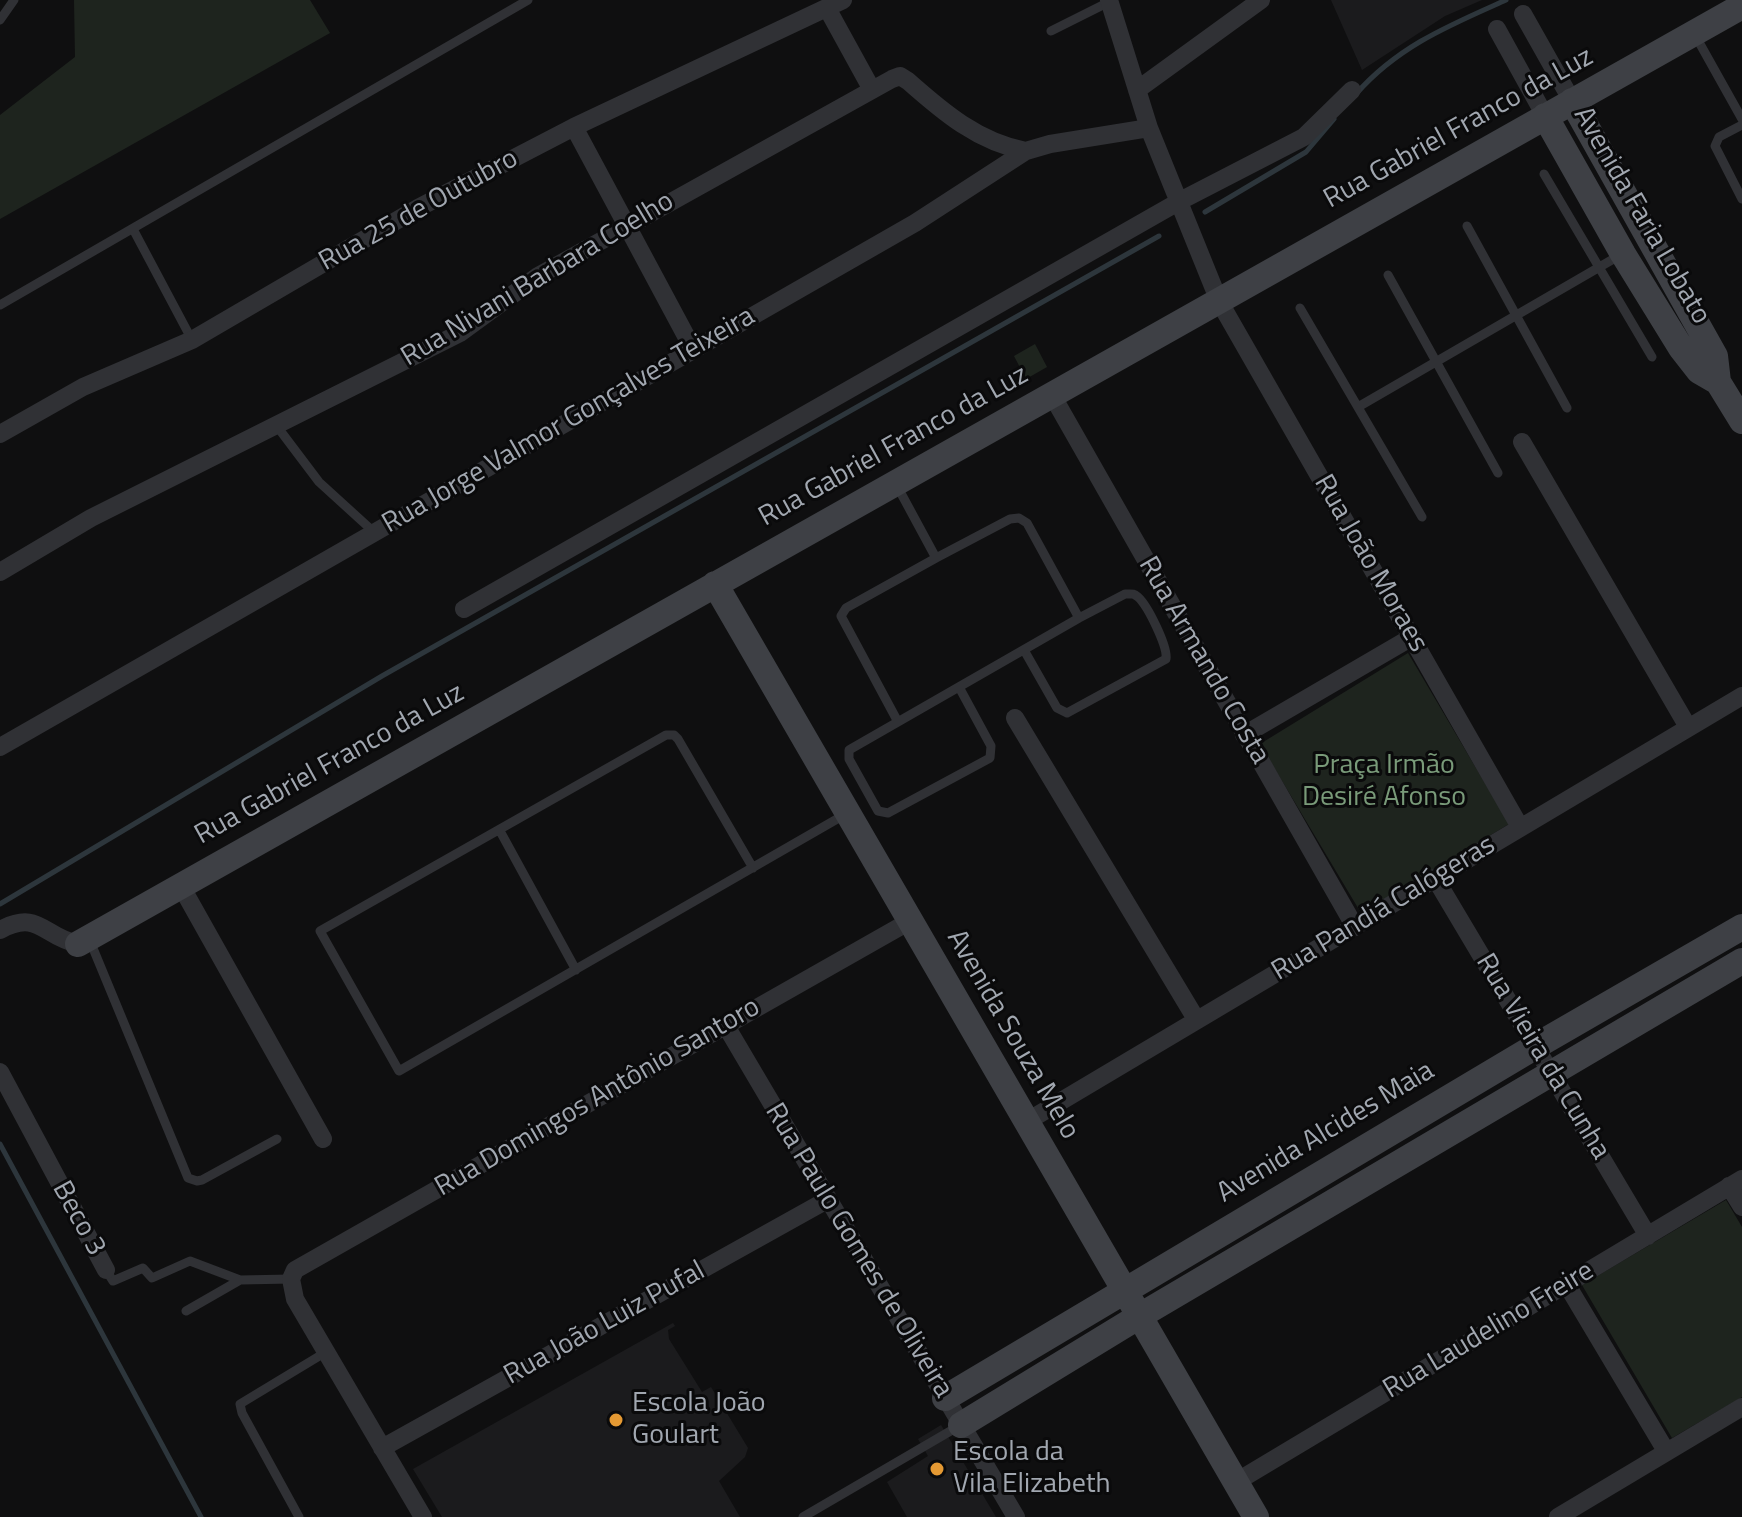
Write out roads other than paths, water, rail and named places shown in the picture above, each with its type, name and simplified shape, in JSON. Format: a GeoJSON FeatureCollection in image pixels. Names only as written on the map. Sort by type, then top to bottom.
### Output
{"type":"FeatureCollection","features":[{"type":"Feature","properties":{"kind":"street"},"geometry":{"type":"LineString","coordinates":[[1137,90],[1261,0]]}},
{"type":"Feature","properties":{"kind":"street","name":"Rua João Moraes"},"geometry":{"type":"LineString","coordinates":[[1109,1],[1149,128],[1219,301],[1520,827]]}},
{"type":"Feature","properties":{"kind":"street"},"geometry":{"type":"LineString","coordinates":[[835,4],[871,88]]}},
{"type":"Feature","properties":{"kind":"street","name":"Rua 25 de Outubro"},"geometry":{"type":"LineString","coordinates":[[0,434],[83,387],[192,340],[418,208],[574,127],[835,4]]}},
{"type":"Feature","properties":{"kind":"street","name":"Rua Gabriel Franco da Luz"},"geometry":{"type":"LineString","coordinates":[[83,941],[1742,6]]}},
{"type":"Feature","properties":{"kind":"street","name":"Avenida Faria Lobato"},"geometry":{"type":"LineString","coordinates":[[1523,14],[1715,356],[1718,382],[1742,421]]}},
{"type":"Feature","properties":{"kind":"street","name":"Avenida Faria Lobato"},"geometry":{"type":"LineString","coordinates":[[1497,29],[1623,254],[1681,348],[1699,371],[1718,382]]}},
{"type":"Feature","properties":{"kind":"street","name":"Rua Nivani Barbara Coelho"},"geometry":{"type":"LineString","coordinates":[[0,572],[91,518],[460,333],[538,276],[836,111],[871,88],[897,77],[904,78],[953,120],[1006,147],[1026,151]]}},
{"type":"Feature","properties":{"kind":"street"},"geometry":{"type":"LineString","coordinates":[[464,609],[1180,201],[1304,137],[1352,90]]}},
{"type":"Feature","properties":{"kind":"street"},"geometry":{"type":"LineString","coordinates":[[574,127],[693,349]]}},
{"type":"Feature","properties":{"kind":"street","name":"Rua Jorge Valmor Gonçalves Teixeira"},"geometry":{"type":"LineString","coordinates":[[0,747],[915,223],[1026,151],[1050,144],[1149,128]]}},
{"type":"Feature","properties":{"kind":"street","name":"Rua Armando Costa"},"geometry":{"type":"LineString","coordinates":[[1052,395],[1355,927]]}},
{"type":"Feature","properties":{"kind":"street"},"geometry":{"type":"LineString","coordinates":[[1522,442],[1688,727]]}},
{"type":"Feature","properties":{"kind":"street","name":"Avenida Souza Melo"},"geometry":{"type":"LineString","coordinates":[[715,584],[1256,1517]]}},
{"type":"Feature","properties":{"kind":"street"},"geometry":{"type":"LineString","coordinates":[[1244,735],[1412,637]]}},
{"type":"Feature","properties":{"kind":"street","name":"Rua Pandiá Calógeras"},"geometry":{"type":"LineString","coordinates":[[1026,1122],[1742,696]]}},
{"type":"Feature","properties":{"kind":"street"},"geometry":{"type":"LineString","coordinates":[[1015,718],[1196,1019]]}},
{"type":"Feature","properties":{"kind":"street","name":"Rua Vieira da Cunha"},"geometry":{"type":"LineString","coordinates":[[1435,878],[1648,1236]]}},
{"type":"Feature","properties":{"kind":"street"},"geometry":{"type":"LineString","coordinates":[[181,886],[323,1139]]}},
{"type":"Feature","properties":{"kind":"street"},"geometry":{"type":"LineString","coordinates":[[0,930],[14,922],[28,920],[83,941]]}},
{"type":"Feature","properties":{"kind":"street","name":"Rua Domingos Antônio Santoro"},"geometry":{"type":"LineString","coordinates":[[291,1279],[295,1270],[304,1264],[910,921]]}},
{"type":"Feature","properties":{"kind":"street","name":"Avenida Alcides Maia"},"geometry":{"type":"LineString","coordinates":[[945,1398],[1742,927]]}},
{"type":"Feature","properties":{"kind":"street"},"geometry":{"type":"LineString","coordinates":[[961,1425],[1138,1317],[1742,961]]}},
{"type":"Feature","properties":{"kind":"street","name":"Rua Paulo Gomes de Oliveira"},"geometry":{"type":"LineString","coordinates":[[726,1026],[1016,1517]]}},
{"type":"Feature","properties":{"kind":"street","name":"Beco 3"},"geometry":{"type":"LineString","coordinates":[[0,1072],[106,1270]]}},
{"type":"Feature","properties":{"kind":"street"},"geometry":{"type":"LineString","coordinates":[[1736,1183],[1742,1207]]}},
{"type":"Feature","properties":{"kind":"street","name":"Rua Laudelino Freire"},"geometry":{"type":"LineString","coordinates":[[1236,1482],[1736,1183]]}},
{"type":"Feature","properties":{"kind":"street","name":"Rua João Luiz Pufal"},"geometry":{"type":"LineString","coordinates":[[382,1448],[827,1200]]}},
{"type":"Feature","properties":{"kind":"street"},"geometry":{"type":"LineString","coordinates":[[291,1279],[295,1299],[423,1517]]}},
{"type":"Feature","properties":{"kind":"street"},"geometry":{"type":"LineString","coordinates":[[1567,1285],[1666,1451]]}},
{"type":"Feature","properties":{"kind":"street"},"geometry":{"type":"LineString","coordinates":[[1558,1517],[1742,1407]]}},
{"type":"Feature","properties":{"kind":"lane"},"geometry":{"type":"LineString","coordinates":[[0,20],[14,0]]}},
{"type":"Feature","properties":{"kind":"lane"},"geometry":{"type":"LineString","coordinates":[[0,305],[528,0]]}},
{"type":"Feature","properties":{"kind":"lane"},"geometry":{"type":"LineString","coordinates":[[1051,31],[1109,1]]}},
{"type":"Feature","properties":{"kind":"lane"},"geometry":{"type":"LineString","coordinates":[[1694,33],[1742,122],[1715,143],[1716,151],[1742,199]]}},
{"type":"Feature","properties":{"kind":"lane"},"geometry":{"type":"LineString","coordinates":[[1544,174],[1652,357]]}},
{"type":"Feature","properties":{"kind":"lane"},"geometry":{"type":"LineString","coordinates":[[1467,226],[1567,408]]}},
{"type":"Feature","properties":{"kind":"lane"},"geometry":{"type":"LineString","coordinates":[[133,229],[192,340]]}},
{"type":"Feature","properties":{"kind":"lane"},"geometry":{"type":"LineString","coordinates":[[1358,407],[1623,254]]}},
{"type":"Feature","properties":{"kind":"lane"},"geometry":{"type":"LineString","coordinates":[[1388,275],[1498,473]]}},
{"type":"Feature","properties":{"kind":"lane"},"geometry":{"type":"LineString","coordinates":[[1300,308],[1422,517]]}},
{"type":"Feature","properties":{"kind":"lane"},"geometry":{"type":"LineString","coordinates":[[276,425],[319,482],[375,533]]}},
{"type":"Feature","properties":{"kind":"lane"},"geometry":{"type":"LineString","coordinates":[[895,483],[936,558]]}},
{"type":"Feature","properties":{"kind":"lane"},"geometry":{"type":"LineString","coordinates":[[898,722],[841,616],[846,608],[1010,519],[1019,518],[1027,523],[1079,618]]}},
{"type":"Feature","properties":{"kind":"lane"},"geometry":{"type":"LineString","coordinates":[[959,687],[991,746],[990,758],[888,813],[881,813],[875,808],[848,753],[851,748],[1079,618],[1125,594],[1134,594],[1142,602],[1166,647],[1166,659],[1067,713],[1057,708],[1024,650]]}},
{"type":"Feature","properties":{"kind":"lane"},"geometry":{"type":"LineString","coordinates":[[753,868],[695,767],[674,735],[666,735],[320,931],[399,1071],[576,970],[847,814]]}},
{"type":"Feature","properties":{"kind":"lane"},"geometry":{"type":"LineString","coordinates":[[500,831],[576,970]]}},
{"type":"Feature","properties":{"kind":"lane"},"geometry":{"type":"LineString","coordinates":[[83,941],[188,1178],[202,1180],[277,1139]]}},
{"type":"Feature","properties":{"kind":"lane","name":"Beco 3"},"geometry":{"type":"LineString","coordinates":[[106,1270],[113,1281],[142,1268],[152,1278],[193,1261],[240,1280],[291,1279]]}},
{"type":"Feature","properties":{"kind":"lane"},"geometry":{"type":"LineString","coordinates":[[186,1311],[240,1280]]}},
{"type":"Feature","properties":{"kind":"lane"},"geometry":{"type":"LineString","coordinates":[[299,1517],[240,1406],[326,1351]]}},
{"type":"Feature","properties":{"kind":"lane"},"geometry":{"type":"LineString","coordinates":[[803,1517],[961,1425]]}},
{"type":"Feature","properties":{"kind":"waterway"},"geometry":{"type":"LineString","coordinates":[[1356,94],[1389,63],[1426,38],[1506,0]]}},
{"type":"Feature","properties":{"kind":"waterway"},"geometry":{"type":"LineString","coordinates":[[1205,212],[1306,152],[1334,119]]}},
{"type":"Feature","properties":{"kind":"waterway"},"geometry":{"type":"LineString","coordinates":[[0,904],[382,676],[1159,236]]}},
{"type":"Feature","properties":{"kind":"waterway"},"geometry":{"type":"LineString","coordinates":[[0,1144],[201,1517]]}},
{"type":"Feature","properties":{"kind":"place","name":"Escola João Goulart"},"geometry":{"type":"Point","coordinates":[616,1420]}},
{"type":"Feature","properties":{"kind":"place","name":"Escola da Vila Elizabeth"},"geometry":{"type":"Point","coordinates":[937,1469]}},
{"type":"Feature","properties":{"kind":"park label","name":"Praça Irmão Desiré Afonso"},"geometry":{"type":"Point","coordinates":[1384,782]}}]}
